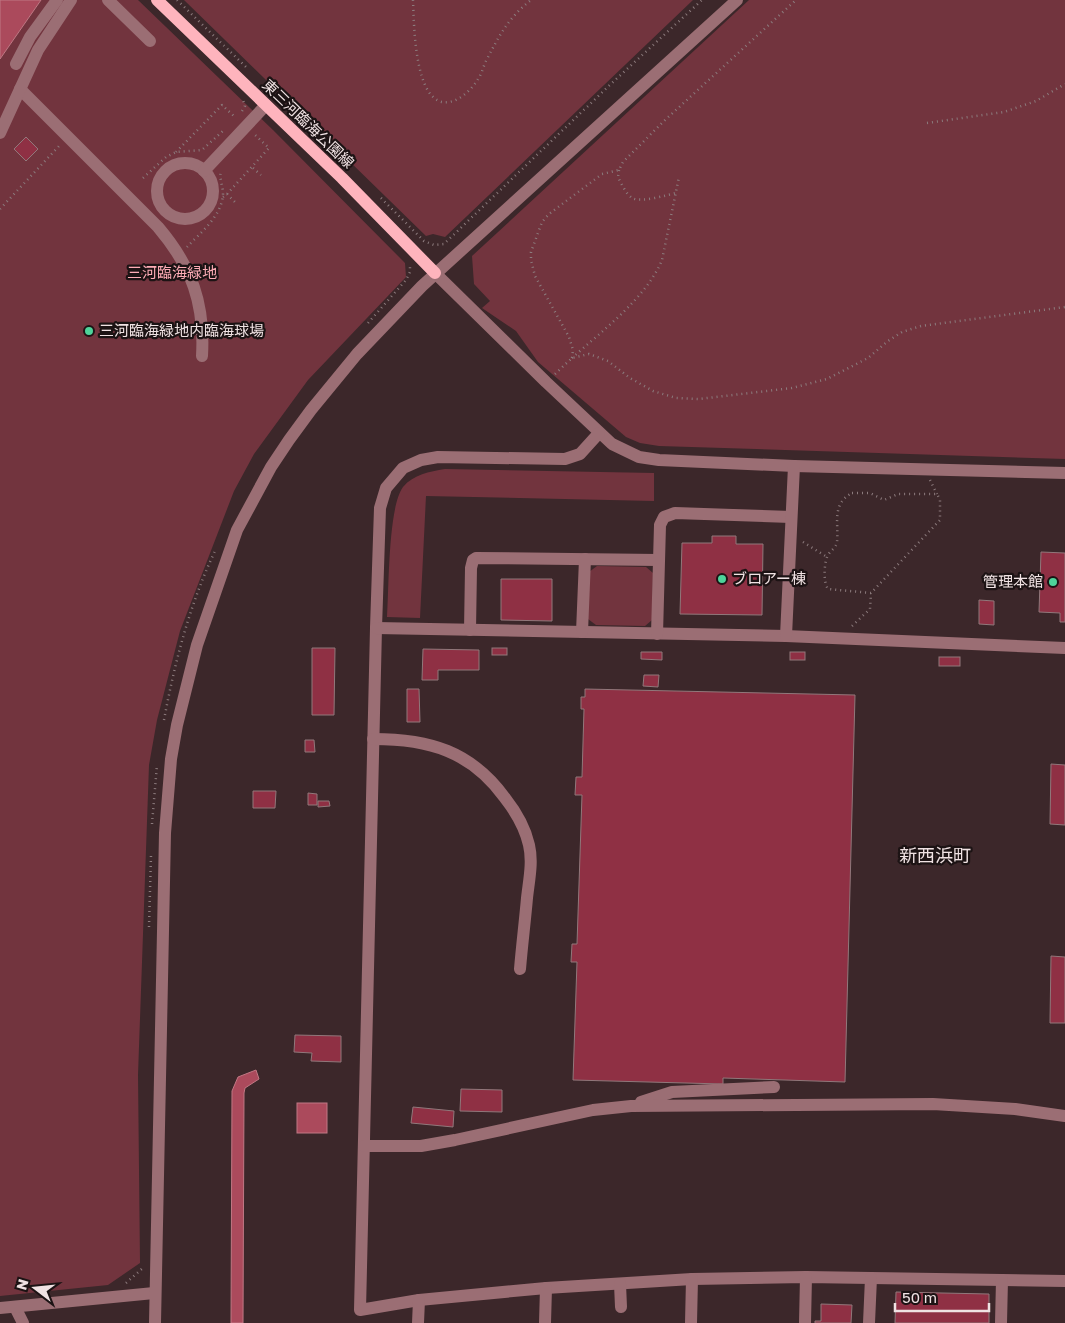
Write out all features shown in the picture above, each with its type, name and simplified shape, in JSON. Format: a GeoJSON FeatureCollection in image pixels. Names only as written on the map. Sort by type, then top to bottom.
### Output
{"type":"FeatureCollection","features":[{"type":"Feature","properties":{"kind":"main road","name":"東三河臨海公園線"},"geometry":{"type":"LineString","coordinates":[[157,0],[342,178],[435,273]]}},
{"type":"Feature","properties":{"kind":"street"},"geometry":{"type":"LineString","coordinates":[[16,64],[30,37],[57,0]]}},
{"type":"Feature","properties":{"kind":"street"},"geometry":{"type":"LineString","coordinates":[[0,132],[38,50],[71,0]]}},
{"type":"Feature","properties":{"kind":"street"},"geometry":{"type":"LineString","coordinates":[[108,0],[150,41]]}},
{"type":"Feature","properties":{"kind":"street"},"geometry":{"type":"LineString","coordinates":[[155,1323],[154,1293],[165,834],[171,759],[177,724],[197,645],[237,530],[271,467],[311,410],[357,354],[435,273],[737,0]]}},
{"type":"Feature","properties":{"kind":"street"},"geometry":{"type":"LineString","coordinates":[[20,89],[158,227],[174,246],[195,287],[200,307],[203,334],[202,356]]}},
{"type":"Feature","properties":{"kind":"street"},"geometry":{"type":"LineString","coordinates":[[204,171],[266,105]]}},
{"type":"Feature","properties":{"kind":"street"},"geometry":{"type":"LineString","coordinates":[[181,163],[194,164],[204,171],[212,182],[213,191],[210,204],[205,210],[196,217],[188,219],[177,218],[167,212],[161,205],[158,196],[158,187],[163,174],[173,166],[181,163]]}},
{"type":"Feature","properties":{"kind":"street"},"geometry":{"type":"LineString","coordinates":[[435,273],[600,433],[620,449],[649,459],[794,466],[1065,473]]}},
{"type":"Feature","properties":{"kind":"street"},"geometry":{"type":"LineString","coordinates":[[600,433],[580,454],[572,458],[558,460],[438,457],[421,460],[403,468],[386,488],[380,508],[360,1310],[418,1300],[546,1288],[692,1280],[806,1277],[1065,1281]]}},
{"type":"Feature","properties":{"kind":"street"},"geometry":{"type":"LineString","coordinates":[[786,636],[794,466]]}},
{"type":"Feature","properties":{"kind":"street"},"geometry":{"type":"LineString","coordinates":[[657,634],[660,525],[661,520],[667,514],[791,517]]}},
{"type":"Feature","properties":{"kind":"street"},"geometry":{"type":"LineString","coordinates":[[470,630],[471,568],[473,560],[476,558],[658,560]]}},
{"type":"Feature","properties":{"kind":"street"},"geometry":{"type":"LineString","coordinates":[[582,632],[585,559]]}},
{"type":"Feature","properties":{"kind":"street"},"geometry":{"type":"LineString","coordinates":[[376,628],[786,636],[1065,648]]}},
{"type":"Feature","properties":{"kind":"street"},"geometry":{"type":"LineString","coordinates":[[373,740],[388,739],[433,745],[452,753],[473,764],[488,776],[515,811],[524,828],[531,864],[520,969]]}},
{"type":"Feature","properties":{"kind":"street"},"geometry":{"type":"LineString","coordinates":[[631,1106],[672,1092],[774,1087]]}},
{"type":"Feature","properties":{"kind":"street"},"geometry":{"type":"LineString","coordinates":[[364,1146],[421,1146],[593,1110],[631,1106],[933,1104],[1015,1109],[1065,1116]]}},
{"type":"Feature","properties":{"kind":"street"},"geometry":{"type":"LineString","coordinates":[[805,1323],[806,1277]]}},
{"type":"Feature","properties":{"kind":"street"},"geometry":{"type":"LineString","coordinates":[[869,1323],[872,1278]]}},
{"type":"Feature","properties":{"kind":"street"},"geometry":{"type":"LineString","coordinates":[[692,1280],[692,1323]]}},
{"type":"Feature","properties":{"kind":"street"},"geometry":{"type":"LineString","coordinates":[[1001,1323],[1002,1280]]}},
{"type":"Feature","properties":{"kind":"street"},"geometry":{"type":"LineString","coordinates":[[620,1284],[621,1307]]}},
{"type":"Feature","properties":{"kind":"street"},"geometry":{"type":"LineString","coordinates":[[545,1323],[546,1288]]}},
{"type":"Feature","properties":{"kind":"street"},"geometry":{"type":"LineString","coordinates":[[0,1308],[154,1293]]}},
{"type":"Feature","properties":{"kind":"street"},"geometry":{"type":"LineString","coordinates":[[418,1300],[418,1323]]}},
{"type":"Feature","properties":{"kind":"street"},"geometry":{"type":"LineString","coordinates":[[15,1307],[23,1323]]}},
{"type":"Feature","properties":{"kind":"path"},"geometry":{"type":"LineString","coordinates":[[177,0],[252,73]]}},
{"type":"Feature","properties":{"kind":"path"},"geometry":{"type":"LineString","coordinates":[[413,0],[415,36],[422,78],[431,97],[436,101],[446,102],[460,98],[478,79],[509,20],[531,0]]}},
{"type":"Feature","properties":{"kind":"path"},"geometry":{"type":"LineString","coordinates":[[376,193],[424,240],[434,245],[444,244],[613,82],[702,0]]}},
{"type":"Feature","properties":{"kind":"path"},"geometry":{"type":"LineString","coordinates":[[676,193],[658,198],[635,199],[630,197],[618,177],[619,170],[623,162],[664,121],[796,0]]}},
{"type":"Feature","properties":{"kind":"path"},"geometry":{"type":"LineString","coordinates":[[927,123],[1004,112],[1036,101],[1065,84]]}},
{"type":"Feature","properties":{"kind":"path"},"geometry":{"type":"LineString","coordinates":[[176,152],[202,150],[236,118],[244,108],[244,102]]}},
{"type":"Feature","properties":{"kind":"path"},"geometry":{"type":"LineString","coordinates":[[143,178],[166,157],[176,152],[222,105],[236,118]]}},
{"type":"Feature","properties":{"kind":"path"},"geometry":{"type":"LineString","coordinates":[[179,256],[215,216],[223,197],[269,148],[253,133],[248,139]]}},
{"type":"Feature","properties":{"kind":"path"},"geometry":{"type":"LineString","coordinates":[[0,208],[68,137]]}},
{"type":"Feature","properties":{"kind":"path"},"geometry":{"type":"LineString","coordinates":[[223,167],[220,175],[223,197]]}},
{"type":"Feature","properties":{"kind":"path"},"geometry":{"type":"LineString","coordinates":[[252,167],[261,175]]}},
{"type":"Feature","properties":{"kind":"path"},"geometry":{"type":"LineString","coordinates":[[572,358],[573,350],[569,337],[535,276],[531,252],[542,222],[549,214],[602,174],[619,170]]}},
{"type":"Feature","properties":{"kind":"path"},"geometry":{"type":"LineString","coordinates":[[546,382],[643,293],[657,273],[662,260],[679,177]]}},
{"type":"Feature","properties":{"kind":"path"},"geometry":{"type":"LineString","coordinates":[[227,194],[237,204]]}},
{"type":"Feature","properties":{"kind":"path"},"geometry":{"type":"LineString","coordinates":[[364,327],[409,276],[410,264],[406,258]]}},
{"type":"Feature","properties":{"kind":"path"},"geometry":{"type":"LineString","coordinates":[[572,358],[589,354],[600,357],[640,385],[653,391],[676,398],[699,399],[792,388],[827,379],[868,358],[902,332],[921,326],[1065,307]]}},
{"type":"Feature","properties":{"kind":"path"},"geometry":{"type":"LineString","coordinates":[[929,479],[937,494],[940,500],[940,520],[875,590],[871,593],[828,588],[825,585],[827,557],[837,543],[837,510],[847,496],[852,493],[870,493],[884,500],[898,494],[937,494]]}},
{"type":"Feature","properties":{"kind":"path"},"geometry":{"type":"LineString","coordinates":[[791,535],[827,557]]}},
{"type":"Feature","properties":{"kind":"path"},"geometry":{"type":"LineString","coordinates":[[163,724],[181,645],[197,594],[218,544]]}},
{"type":"Feature","properties":{"kind":"path"},"geometry":{"type":"LineString","coordinates":[[849,629],[870,609],[871,593]]}},
{"type":"Feature","properties":{"kind":"path"},"geometry":{"type":"LineString","coordinates":[[152,830],[158,760]]}},
{"type":"Feature","properties":{"kind":"path"},"geometry":{"type":"LineString","coordinates":[[149,932],[151,847]]}},
{"type":"Feature","properties":{"kind":"path"},"geometry":{"type":"LineString","coordinates":[[119,1285],[126,1283],[144,1266]]}},
{"type":"Feature","properties":{"kind":"green space","name":"三河臨海緑地"},"geometry":{"type":"Polygon","coordinates":[[[41,0],[138,0],[273,130],[405,263],[406,277],[308,380],[254,454],[234,491],[180,631],[157,720],[149,765],[138,1075],[140,1263],[108,1285],[0,1296],[0,59],[41,0]]]}},
{"type":"Feature","properties":{"kind":"green space"},"geometry":{"type":"Polygon","coordinates":[[[184,0],[693,0],[445,237],[433,234],[426,236],[184,0]]]}},
{"type":"Feature","properties":{"kind":"green space"},"geometry":{"type":"Polygon","coordinates":[[[749,0],[1065,0],[1065,459],[659,446],[640,443],[626,437],[538,362],[516,331],[482,308],[490,301],[474,284],[472,256],[749,0]]]}},
{"type":"Feature","properties":{"kind":"green space"},"geometry":{"type":"Polygon","coordinates":[[[445,469],[654,473],[654,501],[426,496],[420,618],[387,617],[392,530],[398,497],[403,487],[412,479],[422,474],[445,469]]]}},
{"type":"Feature","properties":{"kind":"green space"},"geometry":{"type":"Polygon","coordinates":[[[597,566],[646,567],[653,573],[652,620],[645,626],[596,625],[588,619],[589,572],[597,566]]]}},
{"type":"Feature","properties":{"kind":"shaded area"},"geometry":{"type":"Polygon","coordinates":[[[0,0],[41,0],[0,59],[0,0]]]}},
{"type":"Feature","properties":{"kind":"shaded area"},"geometry":{"type":"Polygon","coordinates":[[[256,1070],[259,1079],[245,1088],[244,1093],[243,1323],[231,1323],[232,1091],[238,1077],[256,1070]]]}},
{"type":"Feature","properties":{"kind":"shaded area"},"geometry":{"type":"Polygon","coordinates":[[[297,1103],[327,1103],[327,1133],[297,1133],[297,1103]]]}},
{"type":"Feature","properties":{"kind":"building"},"geometry":{"type":"Polygon","coordinates":[[[26,137],[38,149],[26,161],[14,149],[26,137]]]}},
{"type":"Feature","properties":{"kind":"building","name":"ブロアー棟"},"geometry":{"type":"Polygon","coordinates":[[[712,536],[736,536],[736,544],[763,544],[762,615],[680,614],[682,543],[712,543],[712,536]]]}},
{"type":"Feature","properties":{"kind":"building","name":"管理本館"},"geometry":{"type":"Polygon","coordinates":[[[1041,552],[1065,553],[1065,622],[1060,622],[1060,613],[1039,612],[1041,552]]]}},
{"type":"Feature","properties":{"kind":"building"},"geometry":{"type":"Polygon","coordinates":[[[501,579],[552,579],[552,621],[501,620],[501,579]]]}},
{"type":"Feature","properties":{"kind":"building"},"geometry":{"type":"Polygon","coordinates":[[[979,600],[994,601],[994,625],[979,624],[979,600]]]}},
{"type":"Feature","properties":{"kind":"building"},"geometry":{"type":"Polygon","coordinates":[[[312,648],[335,648],[334,715],[312,715],[312,648]]]}},
{"type":"Feature","properties":{"kind":"building"},"geometry":{"type":"Polygon","coordinates":[[[492,648],[507,648],[507,655],[492,655],[492,648]]]}},
{"type":"Feature","properties":{"kind":"building"},"geometry":{"type":"Polygon","coordinates":[[[423,649],[479,650],[479,670],[438,670],[438,680],[422,680],[423,649]]]}},
{"type":"Feature","properties":{"kind":"building"},"geometry":{"type":"Polygon","coordinates":[[[641,652],[662,652],[662,660],[641,659],[641,652]]]}},
{"type":"Feature","properties":{"kind":"building"},"geometry":{"type":"Polygon","coordinates":[[[790,652],[805,652],[805,660],[790,660],[790,652]]]}},
{"type":"Feature","properties":{"kind":"building"},"geometry":{"type":"Polygon","coordinates":[[[939,657],[960,657],[960,666],[939,666],[939,657]]]}},
{"type":"Feature","properties":{"kind":"building"},"geometry":{"type":"Polygon","coordinates":[[[644,675],[659,675],[658,687],[643,686],[644,675]]]}},
{"type":"Feature","properties":{"kind":"building"},"geometry":{"type":"Polygon","coordinates":[[[407,689],[419,689],[420,722],[407,722],[407,689]]]}},
{"type":"Feature","properties":{"kind":"building"},"geometry":{"type":"Polygon","coordinates":[[[585,689],[855,695],[845,1082],[723,1078],[723,1084],[573,1080],[577,962],[571,962],[572,944],[577,944],[582,795],[575,795],[576,777],[582,777],[584,709],[581,709],[581,697],[585,697],[585,689]]]}},
{"type":"Feature","properties":{"kind":"building"},"geometry":{"type":"Polygon","coordinates":[[[305,740],[314,740],[315,752],[305,752],[305,740]]]}},
{"type":"Feature","properties":{"kind":"building"},"geometry":{"type":"Polygon","coordinates":[[[1051,764],[1065,765],[1065,825],[1050,824],[1051,764]]]}},
{"type":"Feature","properties":{"kind":"building"},"geometry":{"type":"Polygon","coordinates":[[[253,791],[276,791],[275,808],[253,808],[253,791]]]}},
{"type":"Feature","properties":{"kind":"building"},"geometry":{"type":"Polygon","coordinates":[[[308,793],[317,794],[317,805],[308,805],[308,793]]]}},
{"type":"Feature","properties":{"kind":"building"},"geometry":{"type":"Polygon","coordinates":[[[318,801],[329,801],[330,806],[318,807],[318,801]]]}},
{"type":"Feature","properties":{"kind":"building"},"geometry":{"type":"Polygon","coordinates":[[[1051,956],[1065,957],[1065,1023],[1050,1023],[1051,956]]]}},
{"type":"Feature","properties":{"kind":"building"},"geometry":{"type":"Polygon","coordinates":[[[295,1035],[341,1036],[341,1062],[311,1061],[312,1053],[294,1052],[295,1035]]]}},
{"type":"Feature","properties":{"kind":"building"},"geometry":{"type":"Polygon","coordinates":[[[461,1089],[502,1090],[502,1112],[460,1111],[461,1089]]]}},
{"type":"Feature","properties":{"kind":"building"},"geometry":{"type":"Polygon","coordinates":[[[413,1107],[454,1111],[453,1127],[411,1123],[413,1107]]]}},
{"type":"Feature","properties":{"kind":"building"},"geometry":{"type":"Polygon","coordinates":[[[896,1292],[989,1294],[989,1323],[895,1323],[896,1292]]]}},
{"type":"Feature","properties":{"kind":"building"},"geometry":{"type":"Polygon","coordinates":[[[821,1304],[852,1305],[851,1323],[815,1323],[815,1321],[821,1321],[821,1304]]]}},
{"type":"Feature","properties":{"kind":"place","name":"三河臨海緑地内臨海球場"},"geometry":{"type":"Point","coordinates":[89,331]}},
{"type":"Feature","properties":{"kind":"place","name":"ブロアー棟"},"geometry":{"type":"Point","coordinates":[722,579]}},
{"type":"Feature","properties":{"kind":"place","name":"管理本館"},"geometry":{"type":"Point","coordinates":[1053,582]}},
{"type":"Feature","properties":{"kind":"district","name":"新西浜町"},"geometry":{"type":"Point","coordinates":[935,856]}}]}
